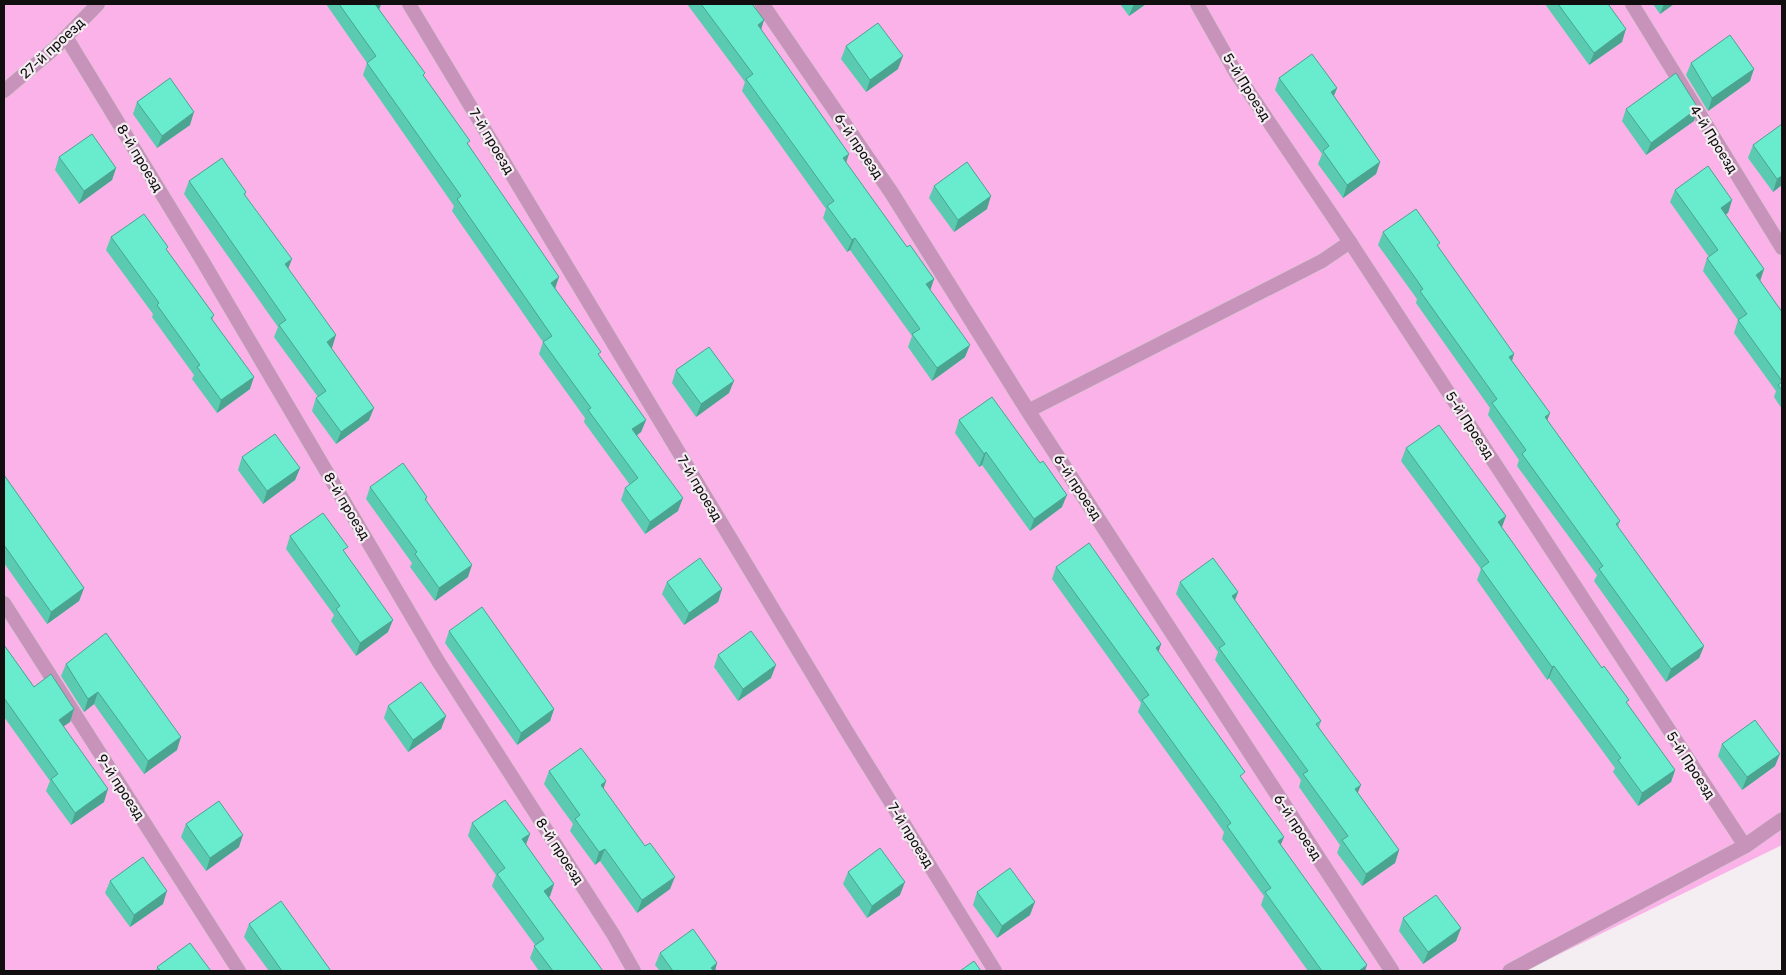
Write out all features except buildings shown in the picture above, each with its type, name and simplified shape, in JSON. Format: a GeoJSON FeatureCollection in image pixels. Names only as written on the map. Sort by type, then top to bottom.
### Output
{"type":"FeatureCollection","features":[{"type":"Feature","properties":{"kind":"street","name":"6-й проезд"},"geometry":{"type":"LineString","coordinates":[[762,4],[891,192],[1028,410],[1392,971]]}},
{"type":"Feature","properties":{"kind":"street"},"geometry":{"type":"LineString","coordinates":[[1510,971],[1745,846],[1782,820]]}},
{"type":"Feature","properties":{"kind":"lane","name":"27-й проезд"},"geometry":{"type":"LineString","coordinates":[[4,91],[66,37],[98,4]]}},
{"type":"Feature","properties":{"kind":"lane","name":"7-й проезд"},"geometry":{"type":"LineString","coordinates":[[409,4],[849,735],[994,971]]}},
{"type":"Feature","properties":{"kind":"lane","name":"5-й Проезд"},"geometry":{"type":"LineString","coordinates":[[1197,4],[1236,73],[1350,242],[1745,846]]}},
{"type":"Feature","properties":{"kind":"lane","name":"4-й Проезд"},"geometry":{"type":"LineString","coordinates":[[1632,4],[1782,248]]}},
{"type":"Feature","properties":{"kind":"lane","name":"8-й проезд"},"geometry":{"type":"LineString","coordinates":[[66,37],[207,269],[438,661],[613,934],[634,971]]}},
{"type":"Feature","properties":{"kind":"lane"},"geometry":{"type":"LineString","coordinates":[[1028,410],[1322,261],[1350,242]]}},
{"type":"Feature","properties":{"kind":"lane","name":"9-й проезд"},"geometry":{"type":"LineString","coordinates":[[4,603],[239,971]]}},
{"type":"Feature","properties":{"kind":"shaded area"},"geometry":{"type":"Polygon","coordinates":[[[4,4],[1782,4],[1782,845],[1525,971],[4,971],[4,4]]]}}]}
